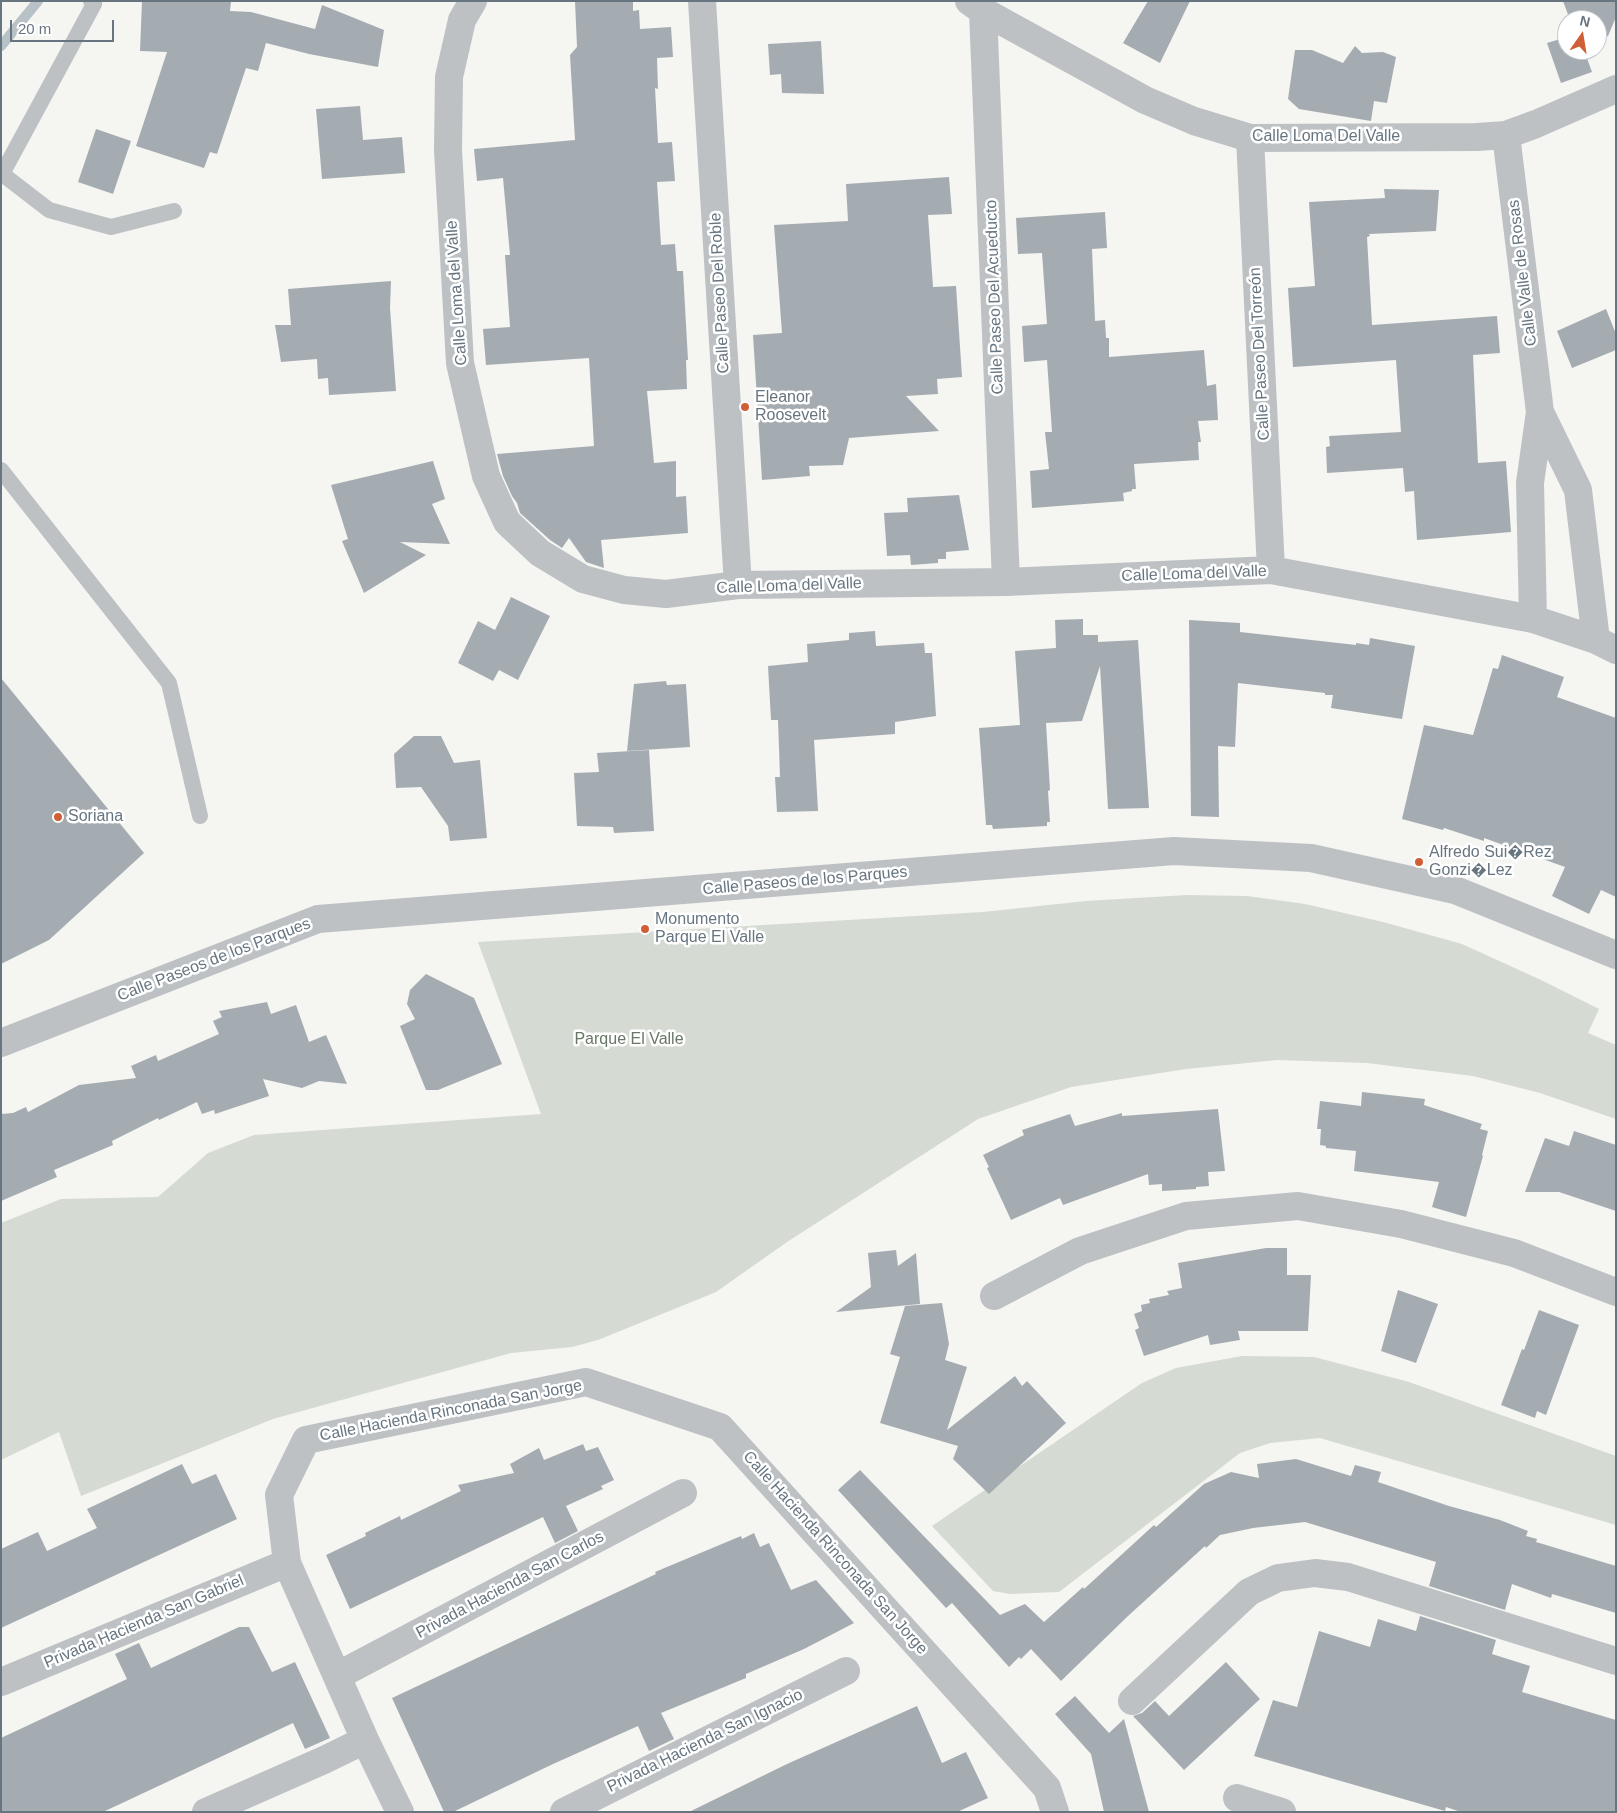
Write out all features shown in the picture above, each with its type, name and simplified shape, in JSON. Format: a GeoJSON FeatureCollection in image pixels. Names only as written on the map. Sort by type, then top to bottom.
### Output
{"type":"FeatureCollection","features":[{"type":"Feature","properties":{"kind":"street","name":"Calle Loma del Valle"},"geometry":{"type":"LineString","coordinates":[[473,1],[462,20],[449,77],[448,150],[460,363],[486,476],[507,522],[540,553],[583,579],[624,590],[666,594],[738,585],[1006,582],[1271,570],[1533,619],[1606,645]]}},
{"type":"Feature","properties":{"kind":"street","name":"Calle Paseo Del Roble"},"geometry":{"type":"LineString","coordinates":[[702,1],[738,585]]}},
{"type":"Feature","properties":{"kind":"street","name":"Calle Loma Del Valle"},"geometry":{"type":"LineString","coordinates":[[976,6],[1145,100],[1194,121],[1250,138],[1477,136],[1506,134],[1536,124],[1616,89]]}},
{"type":"Feature","properties":{"kind":"street","name":"Calle Paseo Del Acueducto"},"geometry":{"type":"LineString","coordinates":[[976,6],[1006,582]]}},
{"type":"Feature","properties":{"kind":"street","name":"Calle Valle de Rosas"},"geometry":{"type":"LineString","coordinates":[[1506,134],[1540,412],[1530,483],[1533,619]]}},
{"type":"Feature","properties":{"kind":"street","name":"Calle Paseo Del Torreón"},"geometry":{"type":"LineString","coordinates":[[1250,138],[1271,570]]}},
{"type":"Feature","properties":{"kind":"street","name":"Calle Valle de Rosas"},"geometry":{"type":"LineString","coordinates":[[1540,412],[1578,490],[1606,645]]}},
{"type":"Feature","properties":{"kind":"street","name":"Calle Paseos de los Parques"},"geometry":{"type":"LineString","coordinates":[[1,1043],[318,919],[1174,852],[1311,858],[1455,890],[1616,955]]}},
{"type":"Feature","properties":{"kind":"street"},"geometry":{"type":"LineString","coordinates":[[994,1296],[1080,1251],[1186,1216],[1298,1206],[1401,1224],[1514,1253],[1616,1292]]}},
{"type":"Feature","properties":{"kind":"street","name":"Calle Hacienda Rinconada San Jorge"},"geometry":{"type":"LineString","coordinates":[[400,1812],[365,1740],[287,1563],[279,1495],[306,1440],[586,1382],[720,1427],[1047,1788],[1055,1812]]}},
{"type":"Feature","properties":{"kind":"street","name":"Privada Hacienda San Carlos"},"geometry":{"type":"LineString","coordinates":[[337,1676],[683,1494]]}},
{"type":"Feature","properties":{"kind":"street","name":"Privada Hacienda San Gabriel"},"geometry":{"type":"LineString","coordinates":[[1,1682],[287,1563]]}},
{"type":"Feature","properties":{"kind":"street"},"geometry":{"type":"LineString","coordinates":[[1132,1701],[1249,1592],[1278,1578],[1315,1573],[1348,1577],[1616,1662]]}},
{"type":"Feature","properties":{"kind":"street","name":"Privada Hacienda San Ignacio"},"geometry":{"type":"LineString","coordinates":[[564,1812],[846,1671]]}},
{"type":"Feature","properties":{"kind":"street"},"geometry":{"type":"LineString","coordinates":[[206,1812],[365,1740]]}},
{"type":"Feature","properties":{"kind":"street"},"geometry":{"type":"LineString","coordinates":[[1237,1798],[1282,1812]]}},
{"type":"Feature","properties":{"kind":"lane"},"geometry":{"type":"LineString","coordinates":[[91,1],[94,4],[2,174],[49,210],[111,227],[174,211]]}},
{"type":"Feature","properties":{"kind":"lane"},"geometry":{"type":"LineString","coordinates":[[1,470],[169,683],[200,816]]}},
{"type":"Feature","properties":{"kind":"green space","name":"Parque El Valle"},"geometry":{"type":"Polygon","coordinates":[[[1187,895],[1247,896],[1305,904],[1383,922],[1462,944],[1599,1009],[1588,1033],[1616,1045],[1616,1119],[1540,1093],[1473,1076],[1367,1063],[1277,1060],[1186,1069],[1071,1087],[978,1119],[787,1242],[716,1292],[598,1340],[572,1347],[511,1353],[273,1419],[81,1496],[59,1432],[1,1460],[1,1223],[61,1199],[158,1197],[208,1153],[254,1135],[541,1114],[478,942],[983,912],[1086,901],[1187,895]]]}},
{"type":"Feature","properties":{"kind":"green space"},"geometry":{"type":"Polygon","coordinates":[[[1242,1356],[1314,1357],[1409,1382],[1616,1456],[1616,1525],[1320,1438],[1270,1443],[1240,1453],[1059,1592],[1010,1594],[993,1591],[932,1526],[1142,1383],[1176,1368],[1242,1356]]]}},
{"type":"Feature","properties":{"kind":"building"},"geometry":{"type":"Polygon","coordinates":[[[142,1],[231,1],[230,11],[251,12],[315,29],[322,5],[384,30],[378,67],[309,54],[266,43],[258,71],[246,68],[217,154],[210,152],[204,168],[136,146],[167,52],[140,51],[142,1]]]}},
{"type":"Feature","properties":{"kind":"building"},"geometry":{"type":"Polygon","coordinates":[[[575,1],[633,1],[633,11],[639,10],[640,29],[671,27],[673,57],[657,58],[658,89],[655,88],[658,143],[672,142],[675,181],[657,182],[661,245],[675,244],[677,271],[683,271],[688,360],[686,360],[687,389],[647,391],[654,463],[676,461],[676,497],[686,496],[688,533],[601,540],[604,568],[586,562],[569,538],[562,548],[550,540],[520,513],[503,476],[497,454],[594,446],[589,358],[486,365],[483,329],[510,327],[505,255],[510,255],[503,178],[477,181],[474,149],[575,140],[570,55],[577,47],[575,1]]]}},
{"type":"Feature","properties":{"kind":"building"},"geometry":{"type":"Polygon","coordinates":[[[1148,1],[1190,1],[1160,63],[1123,43],[1148,1]]]}},
{"type":"Feature","properties":{"kind":"building"},"geometry":{"type":"Polygon","coordinates":[[[1563,1],[1616,1],[1616,17],[1607,36],[1607,10],[1566,10],[1563,1]]]}},
{"type":"Feature","properties":{"kind":"building"},"geometry":{"type":"Polygon","coordinates":[[[1557,40],[1557,60],[1588,60],[1592,72],[1561,83],[1547,43],[1557,40]]]}},
{"type":"Feature","properties":{"kind":"building"},"geometry":{"type":"Polygon","coordinates":[[[821,41],[824,94],[782,93],[781,74],[770,75],[768,44],[821,41]]]}},
{"type":"Feature","properties":{"kind":"building"},"geometry":{"type":"Polygon","coordinates":[[[1355,46],[1362,53],[1383,52],[1396,57],[1387,103],[1374,101],[1371,121],[1299,109],[1288,99],[1295,50],[1312,50],[1343,63],[1355,46]]]}},
{"type":"Feature","properties":{"kind":"building"},"geometry":{"type":"Polygon","coordinates":[[[360,106],[363,140],[402,137],[405,173],[322,179],[316,109],[360,106]]]}},
{"type":"Feature","properties":{"kind":"building"},"geometry":{"type":"Polygon","coordinates":[[[96,129],[131,141],[113,194],[78,182],[96,129]]]}},
{"type":"Feature","properties":{"kind":"building"},"geometry":{"type":"Polygon","coordinates":[[[949,177],[952,214],[928,215],[933,287],[956,286],[962,377],[937,379],[938,394],[906,396],[939,431],[849,438],[843,465],[809,466],[810,476],[762,480],[753,335],[782,333],[774,225],[848,221],[846,184],[949,177]]]}},
{"type":"Feature","properties":{"kind":"building"},"geometry":{"type":"Polygon","coordinates":[[[1384,189],[1439,190],[1436,231],[1369,234],[1370,236],[1367,237],[1372,325],[1497,316],[1500,353],[1473,355],[1478,463],[1506,461],[1511,532],[1417,540],[1414,491],[1405,492],[1403,468],[1327,473],[1326,447],[1330,446],[1329,436],[1401,432],[1396,360],[1293,367],[1288,288],[1315,286],[1309,202],[1385,198],[1384,189]]]}},
{"type":"Feature","properties":{"kind":"building"},"geometry":{"type":"Polygon","coordinates":[[[1105,212],[1107,248],[1092,249],[1095,321],[1105,320],[1106,338],[1109,338],[1109,357],[1204,350],[1207,386],[1216,384],[1218,420],[1198,421],[1201,442],[1198,442],[1199,460],[1134,464],[1136,489],[1123,493],[1124,501],[1032,508],[1030,471],[1049,469],[1045,432],[1052,432],[1047,360],[1024,362],[1022,326],[1047,324],[1042,253],[1018,254],[1016,218],[1105,212]]]}},
{"type":"Feature","properties":{"kind":"building"},"geometry":{"type":"Polygon","coordinates":[[[391,281],[390,308],[396,391],[329,395],[328,378],[318,379],[317,359],[281,362],[275,325],[291,325],[288,289],[391,281]]]}},
{"type":"Feature","properties":{"kind":"building"},"geometry":{"type":"Polygon","coordinates":[[[1606,309],[1616,334],[1616,350],[1572,368],[1557,331],[1606,309]]]}},
{"type":"Feature","properties":{"kind":"building"},"geometry":{"type":"Polygon","coordinates":[[[433,461],[445,499],[432,504],[450,544],[400,542],[426,555],[364,593],[342,541],[348,539],[331,485],[433,461]]]}},
{"type":"Feature","properties":{"kind":"building"},"geometry":{"type":"Polygon","coordinates":[[[959,495],[969,550],[946,552],[946,559],[938,559],[938,563],[911,565],[910,555],[887,556],[884,513],[908,512],[907,498],[959,495]]]}},
{"type":"Feature","properties":{"kind":"building"},"geometry":{"type":"Polygon","coordinates":[[[511,597],[550,616],[518,680],[499,670],[493,681],[458,663],[478,621],[495,630],[511,597]]]}},
{"type":"Feature","properties":{"kind":"building"},"geometry":{"type":"Polygon","coordinates":[[[1083,619],[1083,635],[1098,635],[1098,642],[1138,640],[1149,808],[1108,809],[1100,666],[1082,721],[1046,723],[1050,822],[1047,822],[1047,826],[993,829],[992,825],[986,825],[979,728],[1020,725],[1015,651],[1056,648],[1055,620],[1083,619]]]}},
{"type":"Feature","properties":{"kind":"building"},"geometry":{"type":"Polygon","coordinates":[[[1189,620],[1240,623],[1240,632],[1356,645],[1356,643],[1369,645],[1370,638],[1415,646],[1402,719],[1331,708],[1333,695],[1325,695],[1325,693],[1238,683],[1235,747],[1218,746],[1219,817],[1191,816],[1189,620]]]}},
{"type":"Feature","properties":{"kind":"building"},"geometry":{"type":"Polygon","coordinates":[[[875,631],[876,646],[924,643],[925,653],[932,653],[936,716],[895,722],[895,734],[814,740],[818,811],[777,812],[775,777],[780,777],[778,720],[771,720],[768,666],[808,662],[807,644],[849,640],[849,633],[875,631]]]}},
{"type":"Feature","properties":{"kind":"building"},"geometry":{"type":"Polygon","coordinates":[[[1502,655],[1564,677],[1557,697],[1616,718],[1616,897],[1601,890],[1589,914],[1552,896],[1565,867],[1484,838],[1484,841],[1444,828],[1443,830],[1402,819],[1424,725],[1473,735],[1493,668],[1498,669],[1502,655]]]}},
{"type":"Feature","properties":{"kind":"building","name":"Soriana"},"geometry":{"type":"Polygon","coordinates":[[[1,678],[144,853],[49,940],[1,964],[1,678]]]}},
{"type":"Feature","properties":{"kind":"building"},"geometry":{"type":"Polygon","coordinates":[[[666,681],[667,685],[686,684],[690,747],[627,751],[634,684],[666,681]]]}},
{"type":"Feature","properties":{"kind":"building"},"geometry":{"type":"Polygon","coordinates":[[[414,736],[441,736],[454,763],[480,760],[487,838],[450,841],[448,826],[421,787],[396,788],[394,754],[414,736]]]}},
{"type":"Feature","properties":{"kind":"building"},"geometry":{"type":"Polygon","coordinates":[[[649,750],[654,831],[614,833],[613,827],[577,826],[574,773],[599,772],[597,753],[649,750]]]}},
{"type":"Feature","properties":{"kind":"building"},"geometry":{"type":"Polygon","coordinates":[[[426,974],[474,998],[502,1064],[438,1090],[426,1090],[400,1026],[415,1019],[407,1004],[410,990],[426,974]]]}},
{"type":"Feature","properties":{"kind":"building"},"geometry":{"type":"Polygon","coordinates":[[[267,1002],[271,1014],[296,1005],[309,1042],[326,1035],[347,1084],[319,1081],[302,1088],[263,1079],[269,1096],[215,1114],[214,1110],[202,1114],[197,1102],[159,1120],[158,1118],[112,1141],[113,1145],[54,1170],[57,1177],[1,1201],[1,1114],[13,1113],[26,1107],[28,1112],[79,1085],[136,1078],[131,1066],[156,1055],[158,1061],[219,1034],[213,1021],[222,1017],[219,1011],[267,1002]]]}},
{"type":"Feature","properties":{"kind":"building"},"geometry":{"type":"Polygon","coordinates":[[[1362,1092],[1425,1099],[1424,1105],[1482,1124],[1480,1129],[1488,1131],[1466,1217],[1432,1207],[1439,1182],[1354,1171],[1356,1151],[1326,1148],[1326,1146],[1320,1145],[1321,1129],[1317,1129],[1320,1101],[1361,1106],[1362,1092]]]}},
{"type":"Feature","properties":{"kind":"building"},"geometry":{"type":"Polygon","coordinates":[[[1218,1109],[1225,1171],[1208,1172],[1209,1186],[1196,1187],[1196,1189],[1162,1191],[1162,1184],[1149,1185],[1148,1174],[1063,1205],[1060,1198],[1011,1220],[983,1155],[1024,1135],[1022,1130],[1070,1114],[1075,1126],[1122,1113],[1122,1116],[1218,1109]]]}},
{"type":"Feature","properties":{"kind":"building"},"geometry":{"type":"Polygon","coordinates":[[[1574,1131],[1616,1145],[1616,1211],[1559,1192],[1525,1192],[1545,1138],[1569,1146],[1574,1131]]]}},
{"type":"Feature","properties":{"kind":"building"},"geometry":{"type":"Polygon","coordinates":[[[1266,1248],[1287,1248],[1287,1275],[1311,1275],[1308,1331],[1238,1331],[1240,1340],[1210,1345],[1208,1335],[1144,1356],[1135,1330],[1139,1328],[1134,1314],[1142,1311],[1141,1305],[1150,1303],[1149,1299],[1169,1295],[1167,1291],[1182,1288],[1178,1263],[1266,1248]]]}},
{"type":"Feature","properties":{"kind":"building"},"geometry":{"type":"Polygon","coordinates":[[[896,1250],[898,1266],[916,1253],[920,1304],[836,1312],[871,1287],[868,1253],[896,1250]]]}},
{"type":"Feature","properties":{"kind":"building"},"geometry":{"type":"Polygon","coordinates":[[[1398,1290],[1438,1304],[1416,1363],[1381,1351],[1398,1290]]]}},
{"type":"Feature","properties":{"kind":"building"},"geometry":{"type":"Polygon","coordinates":[[[942,1303],[949,1344],[945,1360],[967,1367],[947,1430],[1015,1376],[1022,1386],[1027,1381],[1066,1423],[989,1494],[953,1459],[958,1446],[880,1423],[900,1357],[890,1354],[905,1306],[942,1303]]]}},
{"type":"Feature","properties":{"kind":"building"},"geometry":{"type":"Polygon","coordinates":[[[1539,1310],[1579,1325],[1546,1415],[1537,1411],[1535,1418],[1501,1405],[1539,1310]]]}},
{"type":"Feature","properties":{"kind":"building"},"geometry":{"type":"Polygon","coordinates":[[[583,1444],[586,1451],[598,1447],[614,1480],[601,1486],[603,1489],[566,1506],[578,1531],[555,1543],[543,1517],[350,1609],[326,1555],[366,1536],[365,1533],[400,1516],[401,1520],[461,1491],[458,1485],[514,1473],[510,1464],[539,1448],[544,1460],[583,1444]]]}},
{"type":"Feature","properties":{"kind":"building"},"geometry":{"type":"Polygon","coordinates":[[[1296,1459],[1351,1476],[1355,1465],[1381,1472],[1378,1482],[1449,1506],[1500,1520],[1528,1531],[1526,1536],[1537,1539],[1536,1542],[1616,1566],[1616,1613],[1552,1594],[1551,1598],[1512,1584],[1505,1610],[1429,1586],[1436,1562],[1305,1522],[1253,1528],[1220,1535],[1206,1548],[1205,1546],[1128,1616],[1061,1681],[1031,1649],[1009,1667],[952,1603],[946,1608],[838,1490],[860,1470],[1000,1615],[1025,1604],[1044,1622],[1083,1587],[1084,1589],[1154,1525],[1156,1527],[1204,1484],[1231,1472],[1259,1478],[1257,1464],[1296,1459]]]}},
{"type":"Feature","properties":{"kind":"building"},"geometry":{"type":"Polygon","coordinates":[[[182,1464],[192,1484],[216,1474],[237,1519],[1,1628],[1,1549],[38,1532],[47,1551],[97,1528],[87,1509],[182,1464]]]}},
{"type":"Feature","properties":{"kind":"building"},"geometry":{"type":"Polygon","coordinates":[[[754,1533],[760,1547],[769,1543],[791,1590],[816,1580],[854,1623],[804,1649],[746,1674],[746,1678],[661,1713],[674,1739],[649,1751],[638,1726],[453,1812],[444,1812],[392,1698],[656,1574],[655,1572],[741,1536],[742,1539],[754,1533]]]}},
{"type":"Feature","properties":{"kind":"building"},"geometry":{"type":"Polygon","coordinates":[[[1420,1616],[1496,1640],[1492,1654],[1530,1666],[1522,1692],[1616,1720],[1616,1812],[1461,1812],[1446,1807],[1445,1811],[1254,1756],[1273,1700],[1297,1707],[1319,1631],[1370,1647],[1378,1619],[1416,1631],[1420,1616]]]}},
{"type":"Feature","properties":{"kind":"building"},"geometry":{"type":"Polygon","coordinates":[[[239,1627],[249,1627],[272,1672],[295,1662],[330,1738],[305,1749],[293,1723],[103,1812],[1,1812],[1,1738],[127,1679],[115,1654],[139,1643],[151,1668],[239,1627]]]}},
{"type":"Feature","properties":{"kind":"building"},"geometry":{"type":"Polygon","coordinates":[[[1226,1662],[1260,1699],[1184,1770],[1133,1716],[1142,1713],[1155,1701],[1169,1716],[1226,1662]]]}},
{"type":"Feature","properties":{"kind":"building"},"geometry":{"type":"Polygon","coordinates":[[[1075,1696],[1109,1733],[1124,1719],[1149,1812],[1104,1812],[1091,1754],[1055,1714],[1075,1696]]]}},
{"type":"Feature","properties":{"kind":"building"},"geometry":{"type":"Polygon","coordinates":[[[917,1706],[942,1763],[966,1752],[988,1798],[957,1812],[689,1812],[787,1764],[917,1706]]]}},
{"type":"Feature","properties":{"kind":"waterway"},"geometry":{"type":"LineString","coordinates":[[1,46],[38,1]]}},
{"type":"Feature","properties":{"kind":"place","name":"Eleanor Roosevelt"},"geometry":{"type":"Point","coordinates":[745,407]}},
{"type":"Feature","properties":{"kind":"place","name":"Soriana"},"geometry":{"type":"Point","coordinates":[58,817]}},
{"type":"Feature","properties":{"kind":"place","name":"Alfredo Sui�Rez Gonzi�Lez"},"geometry":{"type":"Point","coordinates":[1419,862]}},
{"type":"Feature","properties":{"kind":"place","name":"Monumento Parque El Valle"},"geometry":{"type":"Point","coordinates":[645,929]}}]}
